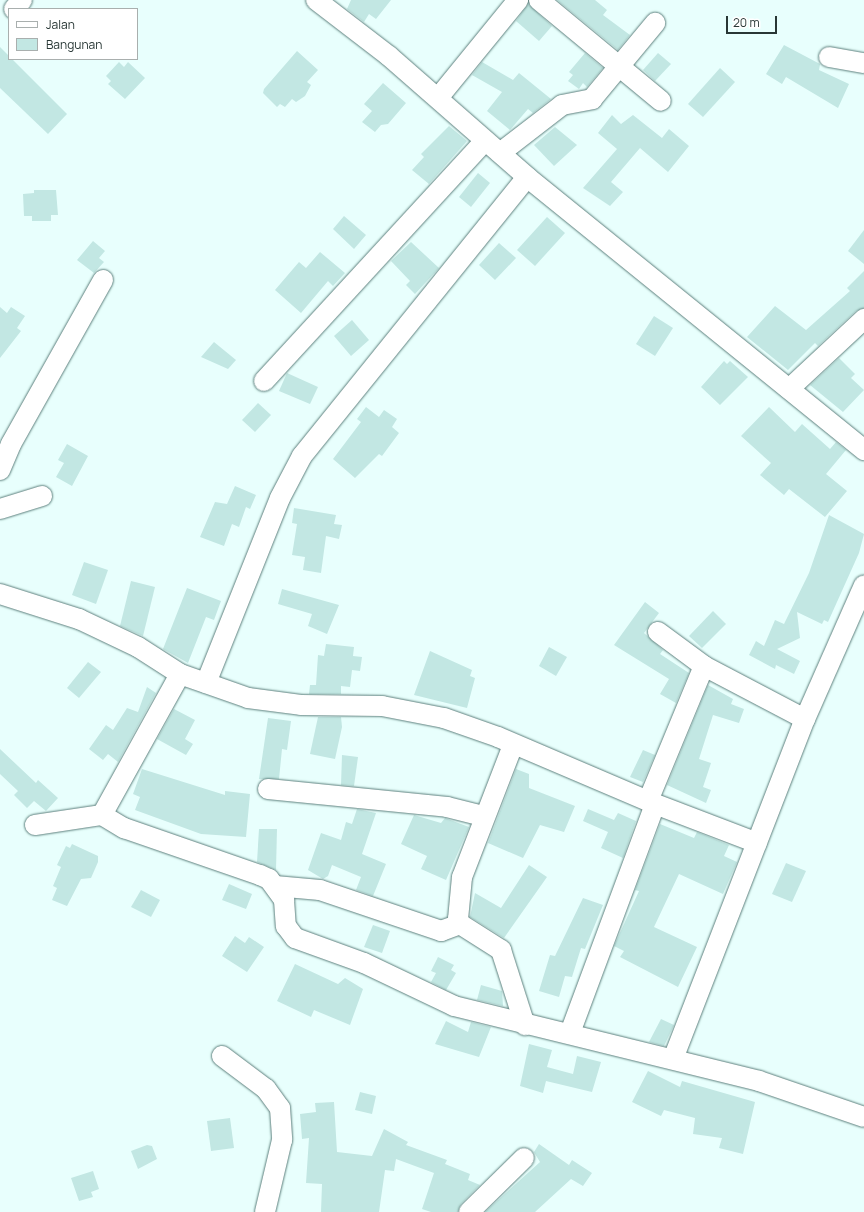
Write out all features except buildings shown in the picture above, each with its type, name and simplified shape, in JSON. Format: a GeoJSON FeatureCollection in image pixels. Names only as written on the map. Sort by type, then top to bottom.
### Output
{"type":"FeatureCollection","features":[{"type":"Feature","properties":{"kind":"street"},"geometry":{"type":"LineString","coordinates":[[15,8],[22,0]]}},
{"type":"Feature","properties":{"kind":"street"},"geometry":{"type":"LineString","coordinates":[[316,0],[438,98],[527,177],[864,450]]}},
{"type":"Feature","properties":{"kind":"street"},"geometry":{"type":"LineString","coordinates":[[438,98],[518,0]]}},
{"type":"Feature","properties":{"kind":"street"},"geometry":{"type":"LineString","coordinates":[[538,0],[621,66],[661,101]]}},
{"type":"Feature","properties":{"kind":"street"},"geometry":{"type":"LineString","coordinates":[[264,381],[492,147],[562,105],[592,99],[621,66],[655,23]]}},
{"type":"Feature","properties":{"kind":"street"},"geometry":{"type":"LineString","coordinates":[[829,57],[864,63]]}},
{"type":"Feature","properties":{"kind":"street"},"geometry":{"type":"LineString","coordinates":[[206,683],[280,498],[302,456],[527,177]]}},
{"type":"Feature","properties":{"kind":"street"},"geometry":{"type":"LineString","coordinates":[[0,470],[11,444],[103,280]]}},
{"type":"Feature","properties":{"kind":"street"},"geometry":{"type":"LineString","coordinates":[[789,389],[864,320]]}},
{"type":"Feature","properties":{"kind":"street"},"geometry":{"type":"LineString","coordinates":[[0,509],[42,496]]}},
{"type":"Feature","properties":{"kind":"street"},"geometry":{"type":"LineString","coordinates":[[673,1059],[805,719],[864,585]]}},
{"type":"Feature","properties":{"kind":"street"},"geometry":{"type":"LineString","coordinates":[[0,594],[79,619],[138,647],[180,674],[273,702],[382,706],[444,718],[651,802],[756,842]]}},
{"type":"Feature","properties":{"kind":"street"},"geometry":{"type":"LineString","coordinates":[[658,632],[704,666],[805,719]]}},
{"type":"Feature","properties":{"kind":"street"},"geometry":{"type":"LineString","coordinates":[[570,1033],[651,802],[704,666]]}},
{"type":"Feature","properties":{"kind":"street"},"geometry":{"type":"LineString","coordinates":[[102,815],[180,674]]}},
{"type":"Feature","properties":{"kind":"street"},"geometry":{"type":"LineString","coordinates":[[460,924],[458,902],[462,877],[483,816],[513,745]]}},
{"type":"Feature","properties":{"kind":"street"},"geometry":{"type":"LineString","coordinates":[[268,789],[439,806],[483,816]]}},
{"type":"Feature","properties":{"kind":"street"},"geometry":{"type":"LineString","coordinates":[[35,825],[102,815],[124,828],[260,875],[275,886],[284,900],[288,932],[295,938],[364,962],[454,1006],[525,1025],[570,1033],[759,1081],[864,1117]]}},
{"type":"Feature","properties":{"kind":"street"},"geometry":{"type":"LineString","coordinates":[[275,886],[320,890],[441,932],[460,924]]}},
{"type":"Feature","properties":{"kind":"street"},"geometry":{"type":"LineString","coordinates":[[460,924],[501,950],[525,1025]]}},
{"type":"Feature","properties":{"kind":"street"},"geometry":{"type":"LineString","coordinates":[[222,1056],[266,1089],[280,1108],[282,1140],[265,1212]]}},
{"type":"Feature","properties":{"kind":"street"},"geometry":{"type":"LineString","coordinates":[[469,1212],[524,1158]]}}]}
